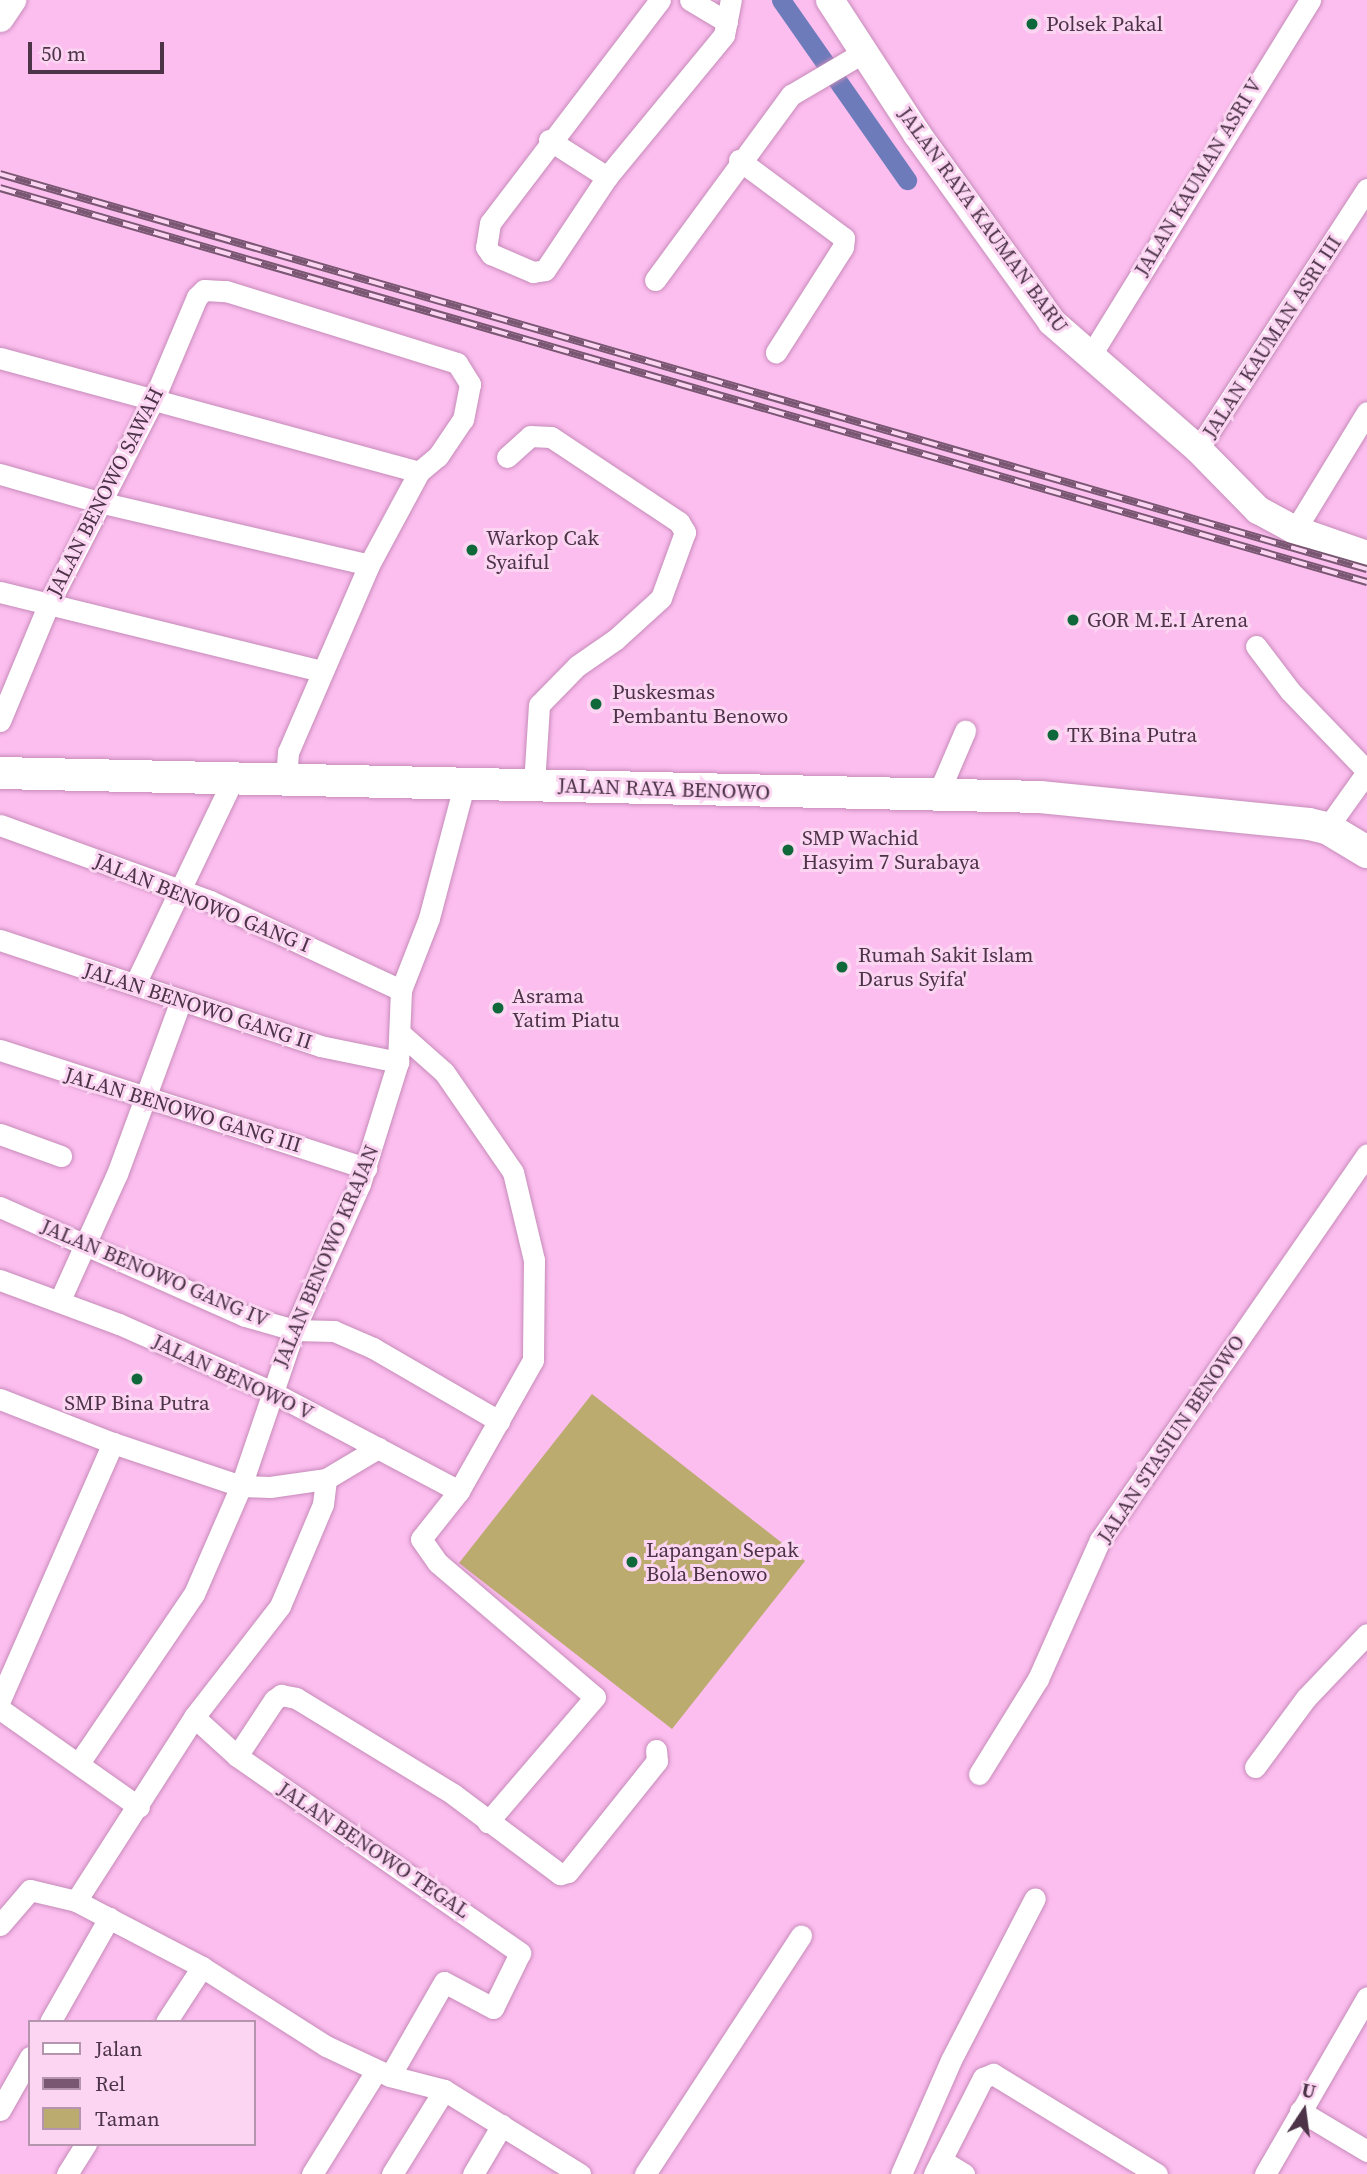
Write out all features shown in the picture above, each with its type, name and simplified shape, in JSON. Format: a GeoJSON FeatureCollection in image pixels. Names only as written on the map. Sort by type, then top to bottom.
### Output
{"type":"FeatureCollection","features":[{"type":"Feature","properties":{"kind":"main road","name":"JALAN RAYA BENOWO"},"geometry":{"type":"LineString","coordinates":[[0,774],[465,782],[691,792],[1040,797],[1327,828]]}},
{"type":"Feature","properties":{"kind":"main road"},"geometry":{"type":"LineString","coordinates":[[1327,828],[1367,852]]}},
{"type":"Feature","properties":{"kind":"street"},"geometry":{"type":"LineString","coordinates":[[660,0],[490,223],[486,247],[491,254],[533,272],[545,270],[607,177],[724,35],[731,0]]}},
{"type":"Feature","properties":{"kind":"street"},"geometry":{"type":"LineString","coordinates":[[690,0],[727,22]]}},
{"type":"Feature","properties":{"kind":"street","name":"JALAN RAYA KAUMAN BARU"},"geometry":{"type":"LineString","coordinates":[[830,0],[856,56],[1052,322],[1089,358],[1198,449],[1242,498],[1295,530],[1367,555]]}},
{"type":"Feature","properties":{"kind":"street","name":"JALAN KAUMAN ASRI V"},"geometry":{"type":"LineString","coordinates":[[1089,358],[1311,0]]}},
{"type":"Feature","properties":{"kind":"street"},"geometry":{"type":"LineString","coordinates":[[655,281],[739,160],[791,95],[856,56]]}},
{"type":"Feature","properties":{"kind":"street"},"geometry":{"type":"LineString","coordinates":[[550,141],[607,177]]}},
{"type":"Feature","properties":{"kind":"street"},"geometry":{"type":"LineString","coordinates":[[739,160],[844,238],[843,247],[776,352]]}},
{"type":"Feature","properties":{"kind":"street","name":"JALAN KAUMAN ASRI III"},"geometry":{"type":"LineString","coordinates":[[1198,449],[1367,189]]}},
{"type":"Feature","properties":{"kind":"street","name":"JALAN BENOWO SAWAH"},"geometry":{"type":"LineString","coordinates":[[0,718],[50,603],[99,502],[153,401],[197,298],[204,289],[226,291],[457,363],[470,384],[463,419],[438,456],[419,472]]}},
{"type":"Feature","properties":{"kind":"street"},"geometry":{"type":"LineString","coordinates":[[0,358],[419,472],[369,565],[322,671],[288,752],[286,779]]}},
{"type":"Feature","properties":{"kind":"street"},"geometry":{"type":"LineString","coordinates":[[1295,530],[1367,412]]}},
{"type":"Feature","properties":{"kind":"street"},"geometry":{"type":"LineString","coordinates":[[507,457],[530,436],[551,437],[678,522],[684,532],[661,598],[617,639],[577,666],[539,705],[534,785]]}},
{"type":"Feature","properties":{"kind":"street"},"geometry":{"type":"LineString","coordinates":[[0,474],[99,502],[369,565]]}},
{"type":"Feature","properties":{"kind":"street"},"geometry":{"type":"LineString","coordinates":[[0,592],[322,671]]}},
{"type":"Feature","properties":{"kind":"street"},"geometry":{"type":"LineString","coordinates":[[1256,646],[1290,691],[1367,772],[1327,828]]}},
{"type":"Feature","properties":{"kind":"street"},"geometry":{"type":"LineString","coordinates":[[938,794],[965,731]]}},
{"type":"Feature","properties":{"kind":"street"},"geometry":{"type":"LineString","coordinates":[[135,984],[233,779]]}},
{"type":"Feature","properties":{"kind":"street","name":"JALAN BENOWO KRAJAN"},"geometry":{"type":"LineString","coordinates":[[79,1763],[194,1594],[241,1486],[270,1391],[366,1168],[398,1062],[401,990],[429,918],[465,782]]}},
{"type":"Feature","properties":{"kind":"street","name":"JALAN BENOWO GANG I"},"geometry":{"type":"LineString","coordinates":[[0,825],[179,890],[401,990]]}},
{"type":"Feature","properties":{"kind":"street","name":"JALAN BENOWO GANG II"},"geometry":{"type":"LineString","coordinates":[[0,940],[135,984],[180,1003],[320,1046],[398,1062]]}},
{"type":"Feature","properties":{"kind":"street"},"geometry":{"type":"LineString","coordinates":[[60,1300],[87,1245],[147,1100],[180,1003]]}},
{"type":"Feature","properties":{"kind":"street"},"geometry":{"type":"LineString","coordinates":[[401,1034],[444,1072],[475,1112],[513,1172],[523,1199],[534,1260],[534,1360],[459,1491],[421,1539],[438,1563],[595,1697],[488,1822]]}},
{"type":"Feature","properties":{"kind":"street","name":"JALAN BENOWO GANG III"},"geometry":{"type":"LineString","coordinates":[[0,1050],[147,1100],[366,1168]]}},
{"type":"Feature","properties":{"kind":"street"},"geometry":{"type":"LineString","coordinates":[[0,1134],[61,1156]]}},
{"type":"Feature","properties":{"kind":"street","name":"JALAN STASIUN BENOWO"},"geometry":{"type":"LineString","coordinates":[[979,1774],[1038,1679],[1100,1541],[1367,1154]]}},
{"type":"Feature","properties":{"kind":"street","name":"JALAN BENOWO GANG IV"},"geometry":{"type":"LineString","coordinates":[[0,1207],[245,1316],[294,1330],[334,1331],[373,1348],[499,1421]]}},
{"type":"Feature","properties":{"kind":"street","name":"JALAN BENOWO V"},"geometry":{"type":"LineString","coordinates":[[0,1280],[60,1300],[270,1391],[459,1491]]}},
{"type":"Feature","properties":{"kind":"street"},"geometry":{"type":"LineString","coordinates":[[0,1399],[113,1444],[241,1486],[270,1488],[326,1479],[378,1448]]}},
{"type":"Feature","properties":{"kind":"street"},"geometry":{"type":"LineString","coordinates":[[0,1700],[113,1444]]}},
{"type":"Feature","properties":{"kind":"street"},"geometry":{"type":"LineString","coordinates":[[76,1901],[139,1807],[194,1717],[280,1606],[323,1504],[326,1479]]}},
{"type":"Feature","properties":{"kind":"street"},"geometry":{"type":"LineString","coordinates":[[1255,1767],[1306,1698],[1367,1634]]}},
{"type":"Feature","properties":{"kind":"street"},"geometry":{"type":"LineString","coordinates":[[237,1756],[274,1700],[288,1697],[453,1794],[552,1872],[568,1872],[657,1761],[656,1750]]}},
{"type":"Feature","properties":{"kind":"street"},"geometry":{"type":"LineString","coordinates":[[0,1709],[139,1807]]}},
{"type":"Feature","properties":{"kind":"street","name":"JALAN BENOWO TEGAL"},"geometry":{"type":"LineString","coordinates":[[194,1717],[237,1756],[511,1944],[520,1958],[495,2005],[488,2008],[444,1982],[383,2073]]}},
{"type":"Feature","properties":{"kind":"street"},"geometry":{"type":"LineString","coordinates":[[1,1923],[30,1890],[76,1901],[202,1967],[279,2018],[383,2073],[444,2090],[580,2174]]}},
{"type":"Feature","properties":{"kind":"street"},"geometry":{"type":"LineString","coordinates":[[901,2174],[951,2060],[1035,1898]]}},
{"type":"Feature","properties":{"kind":"street"},"geometry":{"type":"LineString","coordinates":[[51,2020],[109,1918]]}},
{"type":"Feature","properties":{"kind":"street"},"geometry":{"type":"LineString","coordinates":[[645,2174],[801,1936]]}},
{"type":"Feature","properties":{"kind":"street"},"geometry":{"type":"LineString","coordinates":[[167,2020],[202,1967]]}},
{"type":"Feature","properties":{"kind":"street"},"geometry":{"type":"LineString","coordinates":[[1265,2174],[1300,2112],[1359,2027],[1367,1997]]}},
{"type":"Feature","properties":{"kind":"street"},"geometry":{"type":"LineString","coordinates":[[0,2109],[28,2060]]}},
{"type":"Feature","properties":{"kind":"street"},"geometry":{"type":"LineString","coordinates":[[312,2174],[383,2073]]}},
{"type":"Feature","properties":{"kind":"street"},"geometry":{"type":"LineString","coordinates":[[964,2174],[938,2167],[983,2078],[993,2074],[1157,2174]]}},
{"type":"Feature","properties":{"kind":"street"},"geometry":{"type":"LineString","coordinates":[[392,2174],[444,2090]]}},
{"type":"Feature","properties":{"kind":"street"},"geometry":{"type":"LineString","coordinates":[[1300,2112],[1367,2151]]}},
{"type":"Feature","properties":{"kind":"street"},"geometry":{"type":"LineString","coordinates":[[472,2174],[502,2125]]}},
{"type":"Feature","properties":{"kind":"street"},"geometry":{"type":"LineString","coordinates":[[67,2174],[85,2146]]}},
{"type":"Feature","properties":{"kind":"green space","name":"Lapangan Sepak Bola Benowo"},"geometry":{"type":"Polygon","coordinates":[[[592,1394],[805,1561],[672,1729],[459,1563],[592,1394]]]}},
{"type":"Feature","properties":{"kind":"waterway"},"geometry":{"type":"LineString","coordinates":[[781,0],[907,180]]}},
{"type":"Feature","properties":{"kind":"railway"},"geometry":{"type":"LineString","coordinates":[[0,174],[1367,569]]}},
{"type":"Feature","properties":{"kind":"railway"},"geometry":{"type":"LineString","coordinates":[[0,188],[1367,582]]}},
{"type":"Feature","properties":{"kind":"place","name":"Polsek Pakal"},"geometry":{"type":"Point","coordinates":[1032,24]}},
{"type":"Feature","properties":{"kind":"place","name":"Warkop Cak Syaiful"},"geometry":{"type":"Point","coordinates":[472,550]}},
{"type":"Feature","properties":{"kind":"place","name":"GOR M.E.I Arena"},"geometry":{"type":"Point","coordinates":[1073,620]}},
{"type":"Feature","properties":{"kind":"place","name":"Puskesmas Pembantu Benowo"},"geometry":{"type":"Point","coordinates":[596,704]}},
{"type":"Feature","properties":{"kind":"place","name":"TK Bina Putra"},"geometry":{"type":"Point","coordinates":[1053,735]}},
{"type":"Feature","properties":{"kind":"place","name":"SMP Wachid Hasyim 7 Surabaya"},"geometry":{"type":"Point","coordinates":[788,850]}},
{"type":"Feature","properties":{"kind":"place","name":"Rumah Sakit Islam Darus Syifa'"},"geometry":{"type":"Point","coordinates":[842,967]}},
{"type":"Feature","properties":{"kind":"place","name":"Asrama Yatim Piatu"},"geometry":{"type":"Point","coordinates":[498,1008]}},
{"type":"Feature","properties":{"kind":"place","name":"SMP Bina Putra"},"geometry":{"type":"Point","coordinates":[137,1379]}},
{"type":"Feature","properties":{"kind":"place","name":"Lapangan Sepak Bola Benowo"},"geometry":{"type":"Point","coordinates":[632,1562]}}]}
